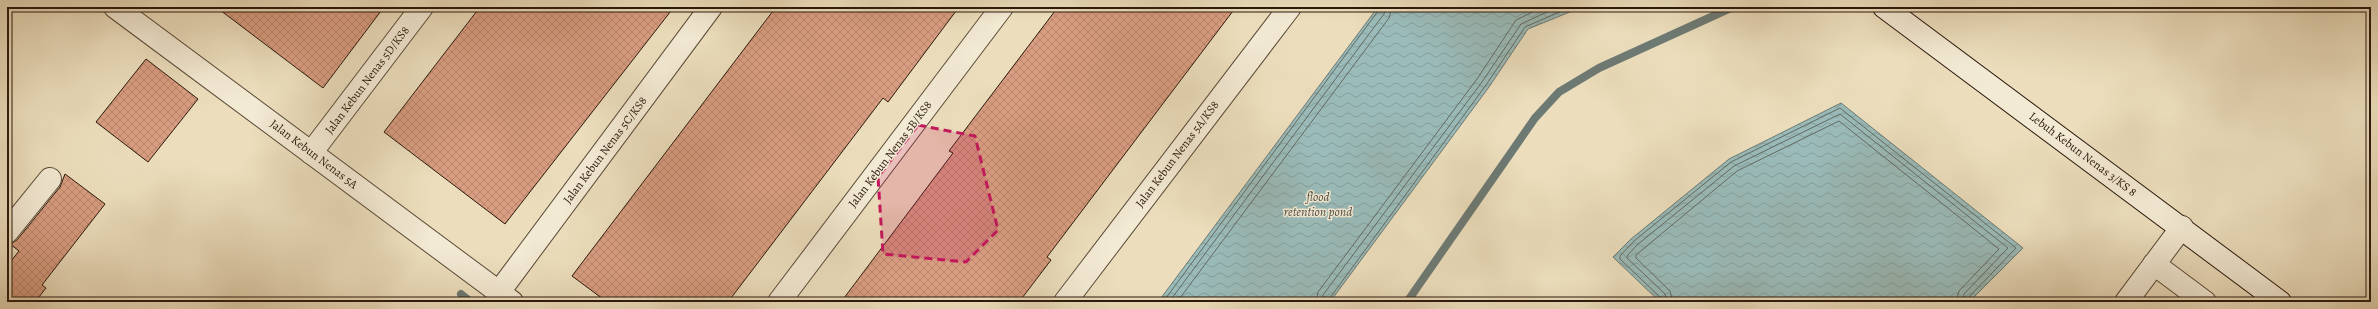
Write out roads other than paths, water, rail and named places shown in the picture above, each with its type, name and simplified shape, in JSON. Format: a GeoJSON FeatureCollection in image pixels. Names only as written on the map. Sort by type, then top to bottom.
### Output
{"type":"FeatureCollection","features":[{"type":"Feature","properties":{"kind":"street","name":"Jalan Kebun Nenas 5D/KS8"},"geometry":{"type":"LineString","coordinates":[[311,153],[422,7]]}},
{"type":"Feature","properties":{"kind":"street","name":"Jalan Kebun Nenas 5C/KS8"},"geometry":{"type":"LineString","coordinates":[[506,297],[711,7]]}},
{"type":"Feature","properties":{"kind":"street","name":"Jalan Kebun Nenas 5B/KS8"},"geometry":{"type":"LineString","coordinates":[[779,302],[1002,7]]}},
{"type":"Feature","properties":{"kind":"street","name":"Jalan Kebun Nenas 5A/KS8"},"geometry":{"type":"LineString","coordinates":[[1065,302],[1290,7]]}},
{"type":"Feature","properties":{"kind":"street","name":"Lebuh Kebun Nenas 3/KS 8"},"geometry":{"type":"LineString","coordinates":[[1884,7],[2182,227],[2280,302]]}},
{"type":"Feature","properties":{"kind":"street","name":"Jalan Kebun Nenas 5A"},"geometry":{"type":"LineString","coordinates":[[124,10],[311,153],[506,297]]}},
{"type":"Feature","properties":{"kind":"street"},"geometry":{"type":"LineString","coordinates":[[7,232],[50,179]]}},
{"type":"Feature","properties":{"kind":"street"},"geometry":{"type":"LineString","coordinates":[[2126,302],[2182,227]]}},
{"type":"Feature","properties":{"kind":"street"},"geometry":{"type":"LineString","coordinates":[[2154,264],[2205,302]]}},
{"type":"Feature","properties":{"kind":"water","name":"flood retention pond"},"geometry":{"type":"Polygon","coordinates":[[[1378,7],[1582,7],[1528,29],[1489,87],[1330,302],[1158,302],[1378,7]]]}},
{"type":"Feature","properties":{"kind":"water"},"geometry":{"type":"Polygon","coordinates":[[[1841,103],[2023,248],[1969,302],[1660,302],[1613,257],[1631,239],[1729,159],[1841,103]]]}},
{"type":"Feature","properties":{"kind":"waterway"},"geometry":{"type":"LineString","coordinates":[[1407,302],[1535,118],[1559,92],[1599,68],[1733,7]]}},
{"type":"Feature","properties":{"kind":"waterway"},"geometry":{"type":"LineString","coordinates":[[461,294],[471,302]]}}]}
